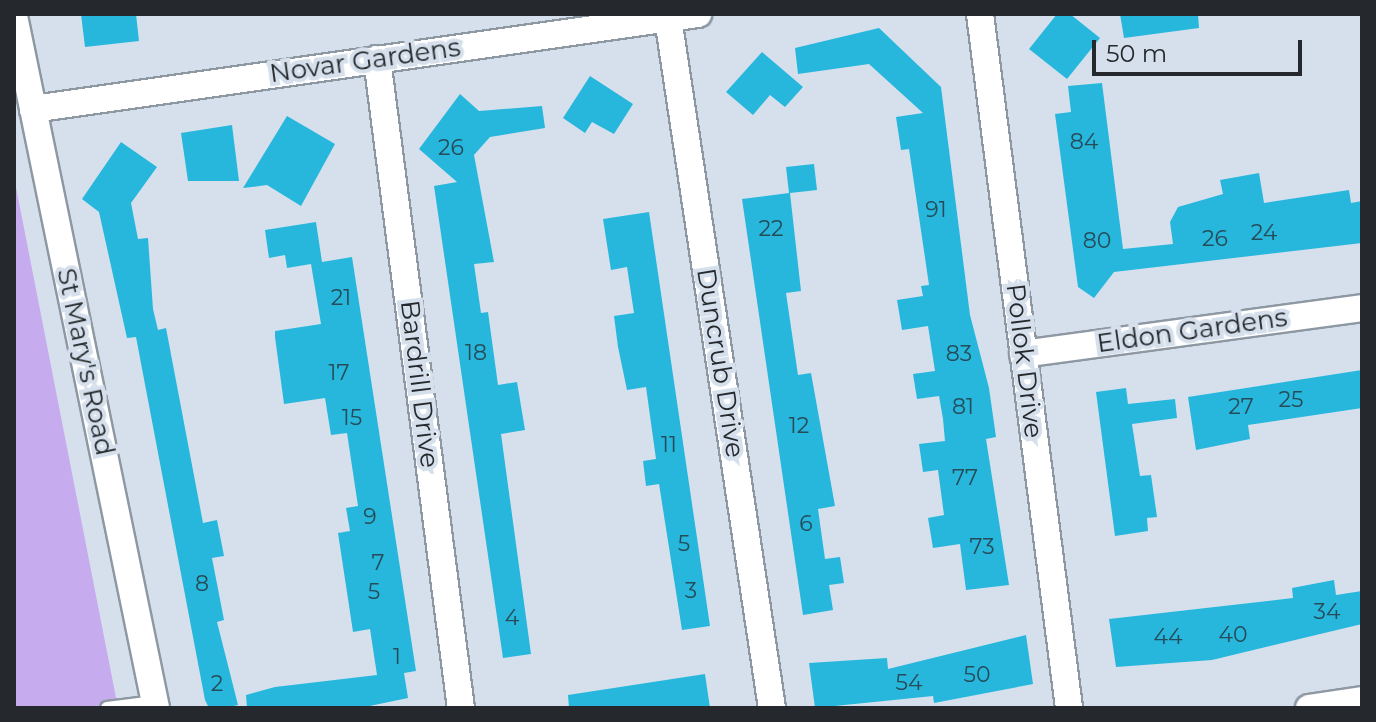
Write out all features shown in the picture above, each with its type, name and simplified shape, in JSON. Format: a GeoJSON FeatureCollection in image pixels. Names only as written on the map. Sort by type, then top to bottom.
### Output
{"type":"FeatureCollection","features":[{"type":"Feature","properties":{"kind":"street","name":"Novar Gardens"},"geometry":{"type":"LineString","coordinates":[[33,109],[698,14]]}},
{"type":"Feature","properties":{"kind":"street","name":"Pollok Drive"},"geometry":{"type":"LineString","coordinates":[[980,14],[1069,708]]}},
{"type":"Feature","properties":{"kind":"street","name":"St Mary's Road"},"geometry":{"type":"LineString","coordinates":[[14,16],[155,705]]}},
{"type":"Feature","properties":{"kind":"street","name":"Duncrub Drive"},"geometry":{"type":"LineString","coordinates":[[668,18],[772,708]]}},
{"type":"Feature","properties":{"kind":"street","name":"Bardrill Drive"},"geometry":{"type":"LineString","coordinates":[[377,59],[461,708]]}},
{"type":"Feature","properties":{"kind":"street","name":"Eldon Gardens"},"geometry":{"type":"LineString","coordinates":[[1023,354],[1362,308]]}},
{"type":"Feature","properties":{"kind":"street"},"geometry":{"type":"LineString","coordinates":[[1309,708],[1362,700]]}},
{"type":"Feature","properties":{"kind":"lane"},"geometry":{"type":"LineString","coordinates":[[107,708],[155,705]]}},
{"type":"Feature","properties":{"kind":"shaded area"},"geometry":{"type":"Polygon","coordinates":[[[14,177],[118,708],[14,708],[14,177]]]}},
{"type":"Feature","properties":{"kind":"building"},"geometry":{"type":"Polygon","coordinates":[[[81,14],[136,14],[139,41],[85,47],[81,14]]]}},
{"type":"Feature","properties":{"kind":"building"},"geometry":{"type":"Polygon","coordinates":[[[1057,14],[1070,14],[1100,38],[1067,79],[1029,49],[1057,14]]]}},
{"type":"Feature","properties":{"kind":"building"},"geometry":{"type":"Polygon","coordinates":[[[1120,14],[1198,14],[1199,28],[1124,38],[1120,14]]]}},
{"type":"Feature","properties":{"kind":"building"},"geometry":{"type":"Polygon","coordinates":[[[879,28],[941,87],[970,315],[989,388],[996,437],[986,439],[1009,585],[966,590],[960,544],[933,548],[928,518],[944,515],[938,470],[923,472],[919,444],[945,441],[943,419],[939,396],[917,399],[913,374],[935,371],[928,326],[902,330],[897,300],[923,296],[921,286],[929,285],[909,149],[901,150],[896,117],[923,113],[869,64],[798,74],[795,48],[879,28]]]}},
{"type":"Feature","properties":{"kind":"building"},"geometry":{"type":"Polygon","coordinates":[[[762,52],[803,87],[785,107],[770,95],[753,115],[726,92],[762,52]]]}},
{"type":"Feature","properties":{"kind":"building"},"geometry":{"type":"Polygon","coordinates":[[[590,76],[633,104],[614,134],[592,122],[585,133],[563,118],[590,76]]]}},
{"type":"Feature","properties":{"kind":"building"},"geometry":{"type":"Polygon","coordinates":[[[1102,83],[1123,249],[1173,244],[1170,222],[1178,207],[1223,194],[1220,180],[1259,173],[1264,203],[1349,190],[1351,203],[1362,201],[1362,243],[1114,272],[1094,298],[1078,287],[1055,114],[1071,112],[1068,86],[1102,83]]]}},
{"type":"Feature","properties":{"kind":"building"},"geometry":{"type":"Polygon","coordinates":[[[460,94],[479,111],[542,106],[545,128],[490,137],[474,155],[494,262],[474,264],[481,313],[488,312],[498,385],[517,382],[525,430],[501,434],[531,654],[503,658],[434,186],[457,182],[419,149],[460,94]]]}},
{"type":"Feature","properties":{"kind":"building"},"geometry":{"type":"Polygon","coordinates":[[[287,116],[335,144],[301,206],[267,185],[243,188],[287,116]]]}},
{"type":"Feature","properties":{"kind":"building"},"geometry":{"type":"Polygon","coordinates":[[[232,125],[239,181],[188,181],[181,133],[232,125]]]}},
{"type":"Feature","properties":{"kind":"building"},"geometry":{"type":"Polygon","coordinates":[[[121,142],[157,167],[131,203],[138,239],[148,238],[153,309],[158,330],[166,328],[203,523],[217,520],[224,556],[212,558],[224,620],[217,622],[238,705],[225,708],[209,708],[205,700],[136,337],[127,338],[99,212],[82,199],[121,142]]]}},
{"type":"Feature","properties":{"kind":"building"},"geometry":{"type":"Polygon","coordinates":[[[814,164],[817,190],[790,193],[801,291],[786,293],[798,375],[811,373],[835,506],[818,509],[825,559],[840,557],[844,583],[829,585],[833,610],[803,615],[742,199],[789,193],[786,167],[814,164]]]}},
{"type":"Feature","properties":{"kind":"building"},"geometry":{"type":"Polygon","coordinates":[[[649,212],[710,626],[682,630],[659,484],[646,486],[643,461],[656,459],[646,387],[627,390],[618,347],[614,316],[634,313],[627,267],[611,270],[603,219],[649,212]]]}},
{"type":"Feature","properties":{"kind":"building"},"geometry":{"type":"Polygon","coordinates":[[[316,222],[322,262],[352,257],[416,671],[404,673],[408,698],[360,708],[247,708],[246,695],[275,687],[377,675],[370,629],[353,632],[338,533],[350,531],[346,508],[358,506],[347,433],[331,435],[325,398],[284,404],[275,331],[321,324],[311,264],[287,268],[285,255],[269,258],[265,230],[316,222]]]}},
{"type":"Feature","properties":{"kind":"building"},"geometry":{"type":"Polygon","coordinates":[[[1362,370],[1362,408],[1248,425],[1250,439],[1196,450],[1188,397],[1362,370]]]}},
{"type":"Feature","properties":{"kind":"building"},"geometry":{"type":"Polygon","coordinates":[[[1126,388],[1128,404],[1175,399],[1177,418],[1132,424],[1140,476],[1151,475],[1157,517],[1147,518],[1148,531],[1115,536],[1096,392],[1126,388]]]}},
{"type":"Feature","properties":{"kind":"building"},"geometry":{"type":"Polygon","coordinates":[[[1334,580],[1336,595],[1362,591],[1362,624],[1212,660],[1116,667],[1109,619],[1293,598],[1292,588],[1334,580]]]}},
{"type":"Feature","properties":{"kind":"building"},"geometry":{"type":"Polygon","coordinates":[[[1026,635],[1033,684],[934,703],[933,696],[815,708],[809,663],[887,658],[888,669],[1026,635]]]}},
{"type":"Feature","properties":{"kind":"building"},"geometry":{"type":"Polygon","coordinates":[[[705,674],[710,708],[569,708],[568,695],[705,674]]]}}]}
